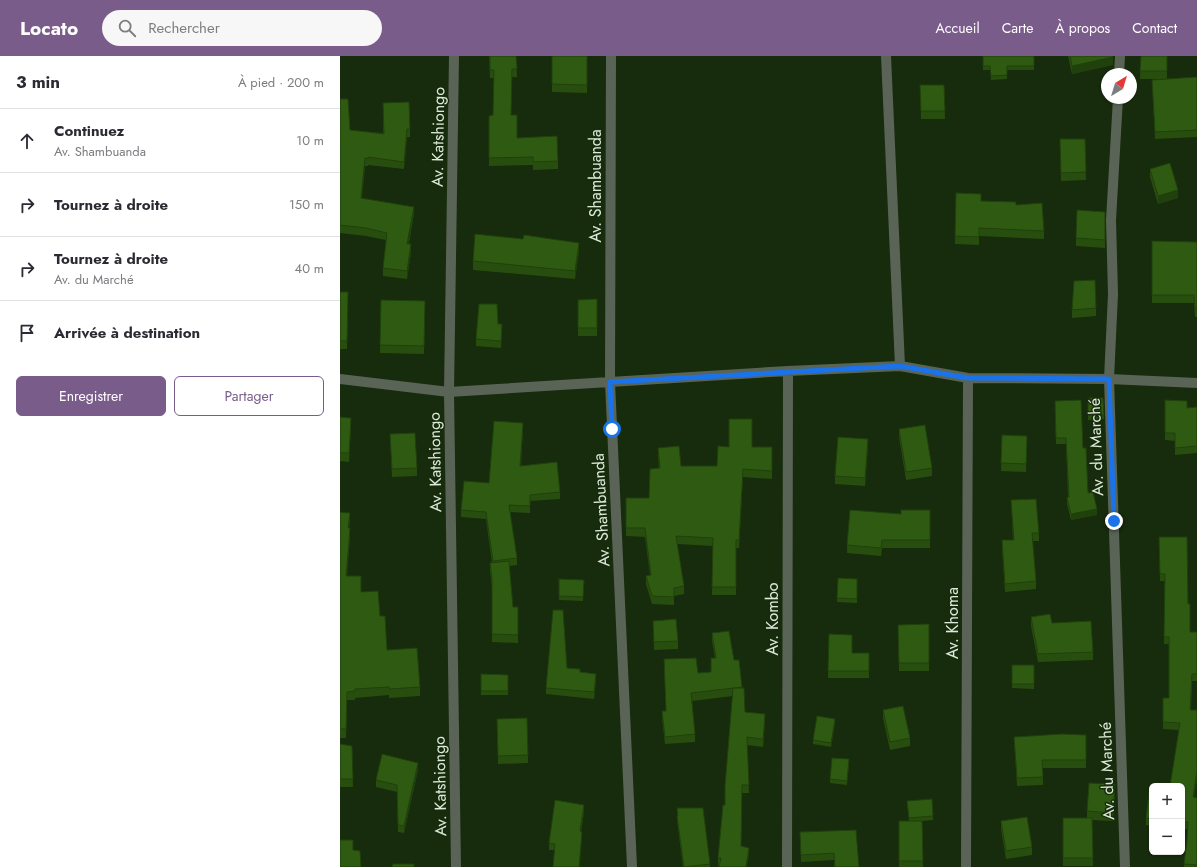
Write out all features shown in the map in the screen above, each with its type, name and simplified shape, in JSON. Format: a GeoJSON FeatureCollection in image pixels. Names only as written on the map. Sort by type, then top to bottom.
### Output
{"type":"FeatureCollection","features":[{"type":"Feature","properties":{"kind":"street","name":"Av. Katshiongo"},"geometry":{"type":"LineString","coordinates":[[454,56],[449,392],[456,867]]}},
{"type":"Feature","properties":{"kind":"street","name":"Av. Shambuanda"},"geometry":{"type":"LineString","coordinates":[[610,56],[610,382],[632,867]]}},
{"type":"Feature","properties":{"kind":"street"},"geometry":{"type":"LineString","coordinates":[[886,56],[900,366]]}},
{"type":"Feature","properties":{"kind":"street"},"geometry":{"type":"LineString","coordinates":[[1119,68],[1120,56]]}},
{"type":"Feature","properties":{"kind":"street","name":"Av. du Marché"},"geometry":{"type":"LineString","coordinates":[[1118,104],[1111,220],[1113,294],[1109,379],[1125,867]]}},
{"type":"Feature","properties":{"kind":"street"},"geometry":{"type":"LineString","coordinates":[[340,379],[449,392],[788,371],[900,366],[968,378],[1109,379],[1197,383]]}},
{"type":"Feature","properties":{"kind":"street","name":"Av. Kombo"},"geometry":{"type":"LineString","coordinates":[[787,867],[788,371]]}},
{"type":"Feature","properties":{"kind":"street","name":"Av. Khoma"},"geometry":{"type":"LineString","coordinates":[[966,867],[968,378]]}},
{"type":"Feature","properties":{"kind":"building"},"geometry":{"type":"Polygon","coordinates":[[[490,56],[516,56],[517,69],[512,69],[511,115],[517,115],[517,138],[557,136],[558,161],[533,162],[533,157],[489,158],[489,116],[493,115],[494,70],[490,70],[490,56]]]}},
{"type":"Feature","properties":{"kind":"building"},"geometry":{"type":"Polygon","coordinates":[[[552,56],[587,56],[587,85],[552,84],[552,56]]]}},
{"type":"Feature","properties":{"kind":"building"},"geometry":{"type":"Polygon","coordinates":[[[983,56],[1034,56],[1034,66],[1007,66],[1007,75],[991,76],[990,66],[983,66],[983,56]]]}},
{"type":"Feature","properties":{"kind":"building"},"geometry":{"type":"Polygon","coordinates":[[[1070,56],[1113,56],[1113,57],[1072,66],[1070,56]]]}},
{"type":"Feature","properties":{"kind":"building"},"geometry":{"type":"Polygon","coordinates":[[[1141,56],[1167,56],[1167,71],[1140,71],[1141,56]]]}},
{"type":"Feature","properties":{"kind":"building"},"geometry":{"type":"Polygon","coordinates":[[[1197,77],[1197,130],[1155,132],[1152,80],[1197,77]]]}},
{"type":"Feature","properties":{"kind":"building"},"geometry":{"type":"Polygon","coordinates":[[[920,85],[944,85],[945,111],[921,111],[920,85]]]}},
{"type":"Feature","properties":{"kind":"building"},"geometry":{"type":"Polygon","coordinates":[[[340,99],[348,99],[350,130],[384,134],[383,103],[409,102],[410,129],[407,129],[404,162],[368,157],[368,159],[365,158],[361,198],[414,207],[407,244],[411,244],[407,271],[383,268],[387,233],[366,228],[340,225],[340,99]]]}},
{"type":"Feature","properties":{"kind":"building"},"geometry":{"type":"Polygon","coordinates":[[[1060,139],[1085,139],[1086,172],[1061,173],[1060,139]]]}},
{"type":"Feature","properties":{"kind":"building"},"geometry":{"type":"Polygon","coordinates":[[[1170,163],[1178,190],[1158,196],[1150,169],[1170,163]]]}},
{"type":"Feature","properties":{"kind":"building"},"geometry":{"type":"Polygon","coordinates":[[[956,193],[981,194],[981,201],[1016,202],[1016,205],[1042,203],[1044,231],[979,228],[979,237],[955,236],[956,193]]]}},
{"type":"Feature","properties":{"kind":"building"},"geometry":{"type":"Polygon","coordinates":[[[1077,210],[1105,212],[1105,240],[1076,238],[1077,210]]]}},
{"type":"Feature","properties":{"kind":"building"},"geometry":{"type":"Polygon","coordinates":[[[475,234],[523,239],[524,235],[579,243],[575,271],[473,261],[475,234]]]}},
{"type":"Feature","properties":{"kind":"building"},"geometry":{"type":"Polygon","coordinates":[[[1152,241],[1197,242],[1197,309],[1195,309],[1194,295],[1152,295],[1152,241]]]}},
{"type":"Feature","properties":{"kind":"building"},"geometry":{"type":"Polygon","coordinates":[[[1095,280],[1096,308],[1072,310],[1074,281],[1095,280]]]}},
{"type":"Feature","properties":{"kind":"building"},"geometry":{"type":"Polygon","coordinates":[[[340,292],[348,292],[347,341],[340,341],[340,292]]]}},
{"type":"Feature","properties":{"kind":"building"},"geometry":{"type":"Polygon","coordinates":[[[597,299],[597,328],[578,328],[578,300],[597,299]]]}},
{"type":"Feature","properties":{"kind":"building"},"geometry":{"type":"Polygon","coordinates":[[[381,300],[425,301],[424,346],[380,345],[381,300]]]}},
{"type":"Feature","properties":{"kind":"building"},"geometry":{"type":"Polygon","coordinates":[[[479,304],[497,304],[498,324],[502,324],[501,341],[476,339],[479,304]]]}},
{"type":"Feature","properties":{"kind":"building"},"geometry":{"type":"Polygon","coordinates":[[[1088,398],[1103,398],[1104,415],[1088,415],[1088,398]]]}},
{"type":"Feature","properties":{"kind":"building"},"geometry":{"type":"Polygon","coordinates":[[[1081,400],[1083,448],[1086,448],[1088,493],[1093,492],[1097,509],[1071,514],[1067,498],[1069,497],[1066,438],[1056,438],[1055,401],[1081,400]]]}},
{"type":"Feature","properties":{"kind":"building"},"geometry":{"type":"Polygon","coordinates":[[[1165,400],[1187,401],[1187,408],[1197,407],[1197,446],[1175,448],[1175,433],[1165,433],[1165,400]]]}},
{"type":"Feature","properties":{"kind":"building"},"geometry":{"type":"Polygon","coordinates":[[[340,417],[351,418],[349,453],[340,453],[340,417]]]}},
{"type":"Feature","properties":{"kind":"building"},"geometry":{"type":"Polygon","coordinates":[[[729,419],[752,419],[752,447],[772,447],[772,471],[743,469],[739,540],[736,540],[736,587],[712,587],[713,538],[676,536],[684,586],[674,588],[674,597],[652,596],[646,576],[651,575],[645,528],[626,528],[626,498],[649,498],[650,469],[660,468],[658,448],[679,446],[681,466],[717,466],[718,446],[729,447],[729,419]]]}},
{"type":"Feature","properties":{"kind":"building"},"geometry":{"type":"Polygon","coordinates":[[[494,421],[523,423],[520,466],[557,462],[560,492],[530,495],[530,506],[509,505],[517,558],[493,561],[486,512],[461,510],[464,481],[489,483],[494,421]]]}},
{"type":"Feature","properties":{"kind":"building"},"geometry":{"type":"Polygon","coordinates":[[[925,425],[932,468],[906,472],[899,429],[925,425]]]}},
{"type":"Feature","properties":{"kind":"building"},"geometry":{"type":"Polygon","coordinates":[[[415,433],[417,468],[392,469],[390,434],[415,433]]]}},
{"type":"Feature","properties":{"kind":"building"},"geometry":{"type":"Polygon","coordinates":[[[1002,435],[1027,436],[1026,464],[1001,463],[1002,435]]]}},
{"type":"Feature","properties":{"kind":"building"},"geometry":{"type":"Polygon","coordinates":[[[838,437],[868,439],[865,478],[835,476],[838,437]]]}},
{"type":"Feature","properties":{"kind":"building"},"geometry":{"type":"Polygon","coordinates":[[[1036,499],[1039,533],[1032,533],[1036,581],[1005,584],[1002,540],[1014,540],[1011,500],[1036,499]]]}},
{"type":"Feature","properties":{"kind":"building"},"geometry":{"type":"Polygon","coordinates":[[[850,510],[901,514],[901,510],[930,510],[930,540],[882,540],[881,548],[847,545],[850,510]]]}},
{"type":"Feature","properties":{"kind":"building"},"geometry":{"type":"Polygon","coordinates":[[[340,512],[350,513],[346,576],[361,576],[361,592],[378,591],[380,616],[385,616],[387,650],[417,648],[420,687],[355,689],[355,691],[347,692],[346,729],[340,729],[340,512]]]}},
{"type":"Feature","properties":{"kind":"building"},"geometry":{"type":"Polygon","coordinates":[[[1159,537],[1187,537],[1190,632],[1197,632],[1197,674],[1192,674],[1190,710],[1197,710],[1197,771],[1193,797],[1197,798],[1197,865],[1184,864],[1188,822],[1185,822],[1185,783],[1170,783],[1180,723],[1163,722],[1163,698],[1169,698],[1169,637],[1164,637],[1165,574],[1160,574],[1159,537]]]}},
{"type":"Feature","properties":{"kind":"building"},"geometry":{"type":"Polygon","coordinates":[[[509,561],[513,607],[518,607],[518,635],[492,634],[492,579],[490,563],[509,561]]]}},
{"type":"Feature","properties":{"kind":"building"},"geometry":{"type":"Polygon","coordinates":[[[838,578],[857,579],[857,599],[837,598],[838,578]]]}},
{"type":"Feature","properties":{"kind":"building"},"geometry":{"type":"Polygon","coordinates":[[[559,579],[584,580],[583,597],[559,596],[559,579]]]}},
{"type":"Feature","properties":{"kind":"building"},"geometry":{"type":"Polygon","coordinates":[[[553,610],[563,610],[567,668],[580,669],[580,672],[596,674],[594,692],[546,688],[553,610]]]}},
{"type":"Feature","properties":{"kind":"building"},"geometry":{"type":"Polygon","coordinates":[[[1050,614],[1052,623],[1091,621],[1093,652],[1038,654],[1031,617],[1050,614]]]}},
{"type":"Feature","properties":{"kind":"building"},"geometry":{"type":"Polygon","coordinates":[[[676,619],[678,641],[654,642],[653,621],[676,619]]]}},
{"type":"Feature","properties":{"kind":"building"},"geometry":{"type":"Polygon","coordinates":[[[929,624],[929,663],[899,663],[898,625],[929,624]]]}},
{"type":"Feature","properties":{"kind":"building"},"geometry":{"type":"Polygon","coordinates":[[[729,631],[734,660],[739,660],[742,687],[691,693],[695,734],[665,737],[662,711],[666,711],[664,659],[696,658],[698,673],[711,672],[711,658],[716,658],[712,633],[729,631]]]}},
{"type":"Feature","properties":{"kind":"building"},"geometry":{"type":"Polygon","coordinates":[[[829,634],[852,635],[852,653],[869,653],[869,671],[828,671],[829,634]]]}},
{"type":"Feature","properties":{"kind":"building"},"geometry":{"type":"Polygon","coordinates":[[[1012,665],[1034,665],[1034,684],[1012,684],[1012,665]]]}},
{"type":"Feature","properties":{"kind":"building"},"geometry":{"type":"Polygon","coordinates":[[[481,674],[508,675],[508,691],[481,691],[481,674]]]}},
{"type":"Feature","properties":{"kind":"building"},"geometry":{"type":"Polygon","coordinates":[[[733,688],[744,688],[745,712],[765,714],[763,739],[747,737],[749,785],[742,785],[741,846],[749,848],[746,867],[719,867],[721,858],[718,858],[723,805],[725,805],[725,786],[733,688]]]}},
{"type":"Feature","properties":{"kind":"building"},"geometry":{"type":"Polygon","coordinates":[[[903,706],[910,738],[890,742],[883,710],[903,706]]]}},
{"type":"Feature","properties":{"kind":"building"},"geometry":{"type":"Polygon","coordinates":[[[817,716],[835,719],[831,743],[813,740],[817,716]]]}},
{"type":"Feature","properties":{"kind":"building"},"geometry":{"type":"Polygon","coordinates":[[[527,718],[528,755],[498,756],[497,719],[527,718]]]}},
{"type":"Feature","properties":{"kind":"building"},"geometry":{"type":"Polygon","coordinates":[[[1062,734],[1086,735],[1086,760],[1042,760],[1043,777],[1017,778],[1014,737],[1062,734]]]}},
{"type":"Feature","properties":{"kind":"building"},"geometry":{"type":"Polygon","coordinates":[[[340,744],[352,746],[353,779],[340,779],[340,744]]]}},
{"type":"Feature","properties":{"kind":"building"},"geometry":{"type":"Polygon","coordinates":[[[382,754],[418,763],[404,826],[398,825],[397,785],[376,780],[382,754]]]}},
{"type":"Feature","properties":{"kind":"building"},"geometry":{"type":"Polygon","coordinates":[[[832,758],[849,759],[847,781],[830,779],[832,758]]]}},
{"type":"Feature","properties":{"kind":"building"},"geometry":{"type":"Polygon","coordinates":[[[1089,783],[1115,784],[1113,813],[1087,811],[1089,783]]]}},
{"type":"Feature","properties":{"kind":"building"},"geometry":{"type":"Polygon","coordinates":[[[1149,792],[1149,818],[1146,818],[1149,792]]]}},
{"type":"Feature","properties":{"kind":"building"},"geometry":{"type":"Polygon","coordinates":[[[932,799],[933,816],[909,818],[907,801],[932,799]]]}},
{"type":"Feature","properties":{"kind":"building"},"geometry":{"type":"Polygon","coordinates":[[[555,800],[584,805],[580,831],[582,832],[579,867],[553,867],[555,844],[549,843],[555,800]]]}},
{"type":"Feature","properties":{"kind":"building"},"geometry":{"type":"Polygon","coordinates":[[[677,808],[703,808],[710,864],[684,867],[677,808]]]}},
{"type":"Feature","properties":{"kind":"building"},"geometry":{"type":"Polygon","coordinates":[[[1027,817],[1032,847],[1006,851],[1001,821],[1027,817]]]}},
{"type":"Feature","properties":{"kind":"building"},"geometry":{"type":"Polygon","coordinates":[[[1063,818],[1092,818],[1093,858],[1063,858],[1063,818]]]}},
{"type":"Feature","properties":{"kind":"building"},"geometry":{"type":"Polygon","coordinates":[[[899,821],[922,821],[923,861],[899,861],[899,821]]]}},
{"type":"Feature","properties":{"kind":"building"},"geometry":{"type":"Polygon","coordinates":[[[856,830],[859,867],[835,867],[834,853],[801,855],[800,832],[856,830]]]}},
{"type":"Feature","properties":{"kind":"building"},"geometry":{"type":"Polygon","coordinates":[[[340,840],[353,840],[353,850],[360,851],[361,867],[340,867],[340,840]]]}},
{"type":"Feature","properties":{"kind":"building"},"geometry":{"type":"Polygon","coordinates":[[[393,864],[414,864],[414,867],[392,867],[393,864]]]}},
{"type":"Feature","properties":{"kind":"route"},"geometry":{"type":"LineString","coordinates":[[612,429],[610,382],[900,366],[968,378],[1109,379],[1114,521]]}}]}
